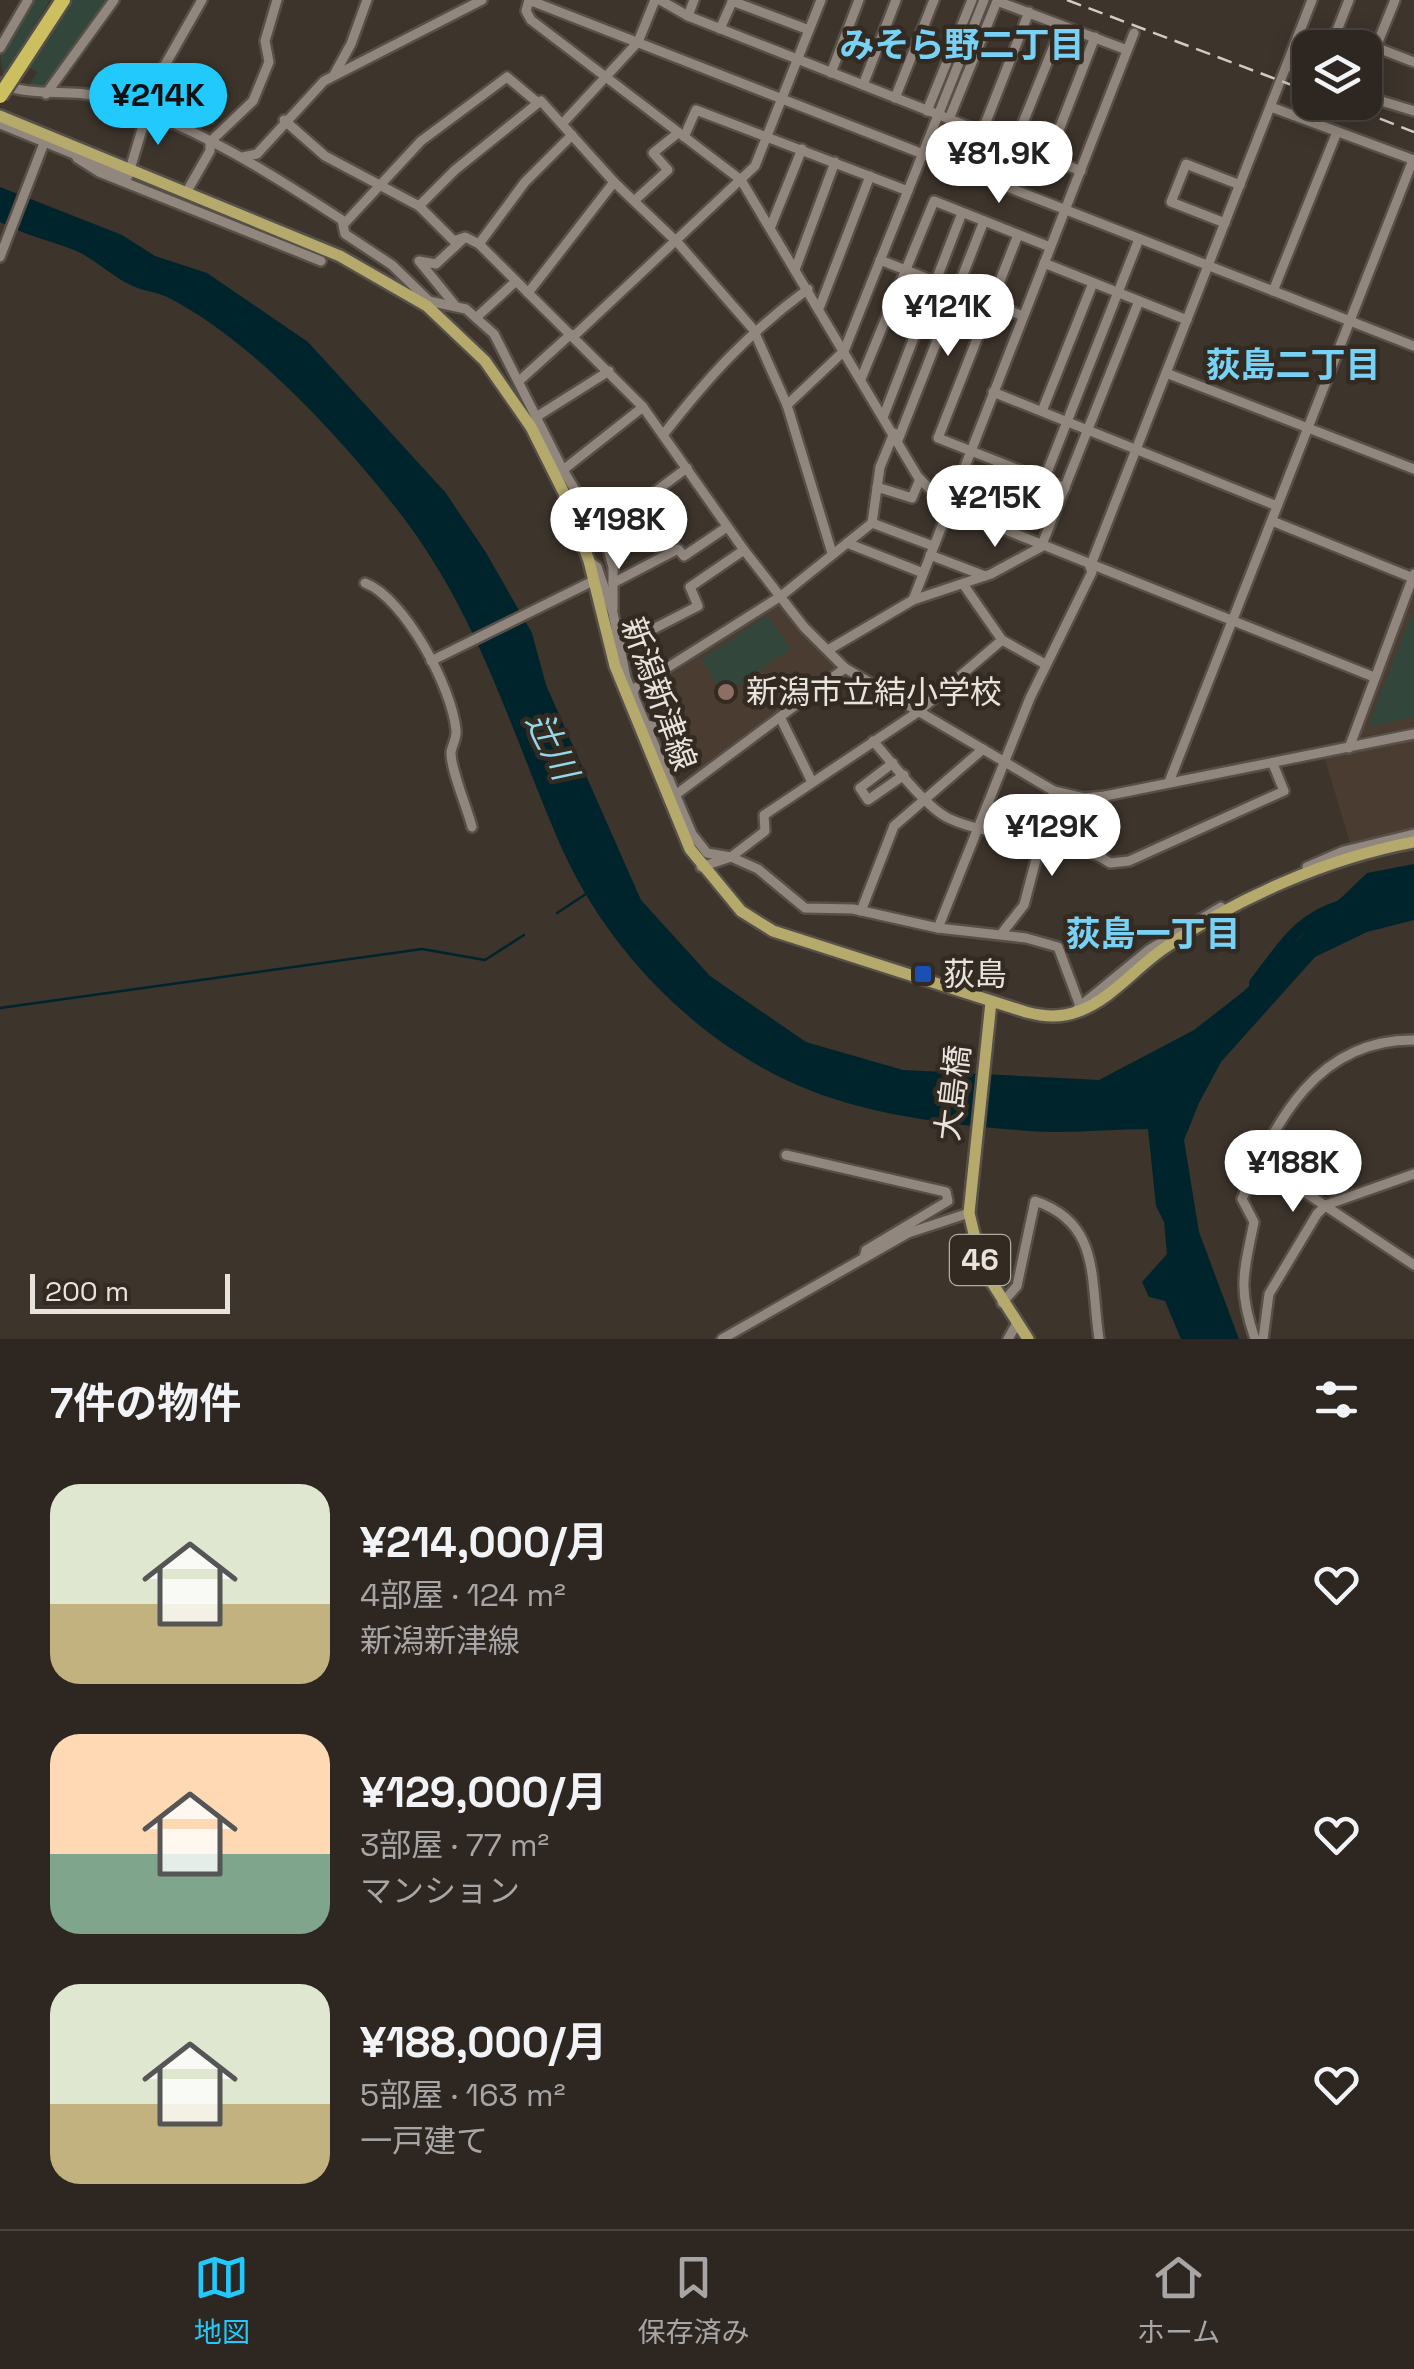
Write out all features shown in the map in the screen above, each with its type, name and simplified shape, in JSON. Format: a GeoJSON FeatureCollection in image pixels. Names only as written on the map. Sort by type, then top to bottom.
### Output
{"type":"FeatureCollection","features":[{"type":"Feature","properties":{"kind":"highway"},"geometry":{"type":"LineString","coordinates":[[0,96],[6,80],[63,0]]}},
{"type":"Feature","properties":{"kind":"main road","name":"新潟新津線"},"geometry":{"type":"LineString","coordinates":[[0,116],[340,256],[412,296],[455,331],[510,394],[564,492],[589,562],[615,666],[645,727],[682,834],[701,868],[741,910],[773,932],[991,1002],[1044,1016],[1079,1009]]}},
{"type":"Feature","properties":{"kind":"main road"},"geometry":{"type":"LineString","coordinates":[[1079,1009],[1165,947],[1249,901],[1340,861],[1414,842]]}},
{"type":"Feature","properties":{"kind":"main road","name":"大島橋"},"geometry":{"type":"LineString","coordinates":[[969,1212],[991,1002]]}},
{"type":"Feature","properties":{"kind":"main road","name":"46"},"geometry":{"type":"LineString","coordinates":[[969,1212],[982,1266],[1001,1303],[1028,1339]]}},
{"type":"Feature","properties":{"kind":"street"},"geometry":{"type":"LineString","coordinates":[[0,48],[28,0]]}},
{"type":"Feature","properties":{"kind":"street"},"geometry":{"type":"LineString","coordinates":[[46,94],[114,0]]}},
{"type":"Feature","properties":{"kind":"street"},"geometry":{"type":"LineString","coordinates":[[0,124],[42,146],[77,155],[128,176],[165,64],[201,0]]}},
{"type":"Feature","properties":{"kind":"street"},"geometry":{"type":"LineString","coordinates":[[186,193],[210,151],[211,141],[253,101],[269,62],[265,41],[277,0]]}},
{"type":"Feature","properties":{"kind":"street"},"geometry":{"type":"LineString","coordinates":[[334,75],[351,44],[367,0]]}},
{"type":"Feature","properties":{"kind":"street"},"geometry":{"type":"LineString","coordinates":[[241,157],[256,154],[284,120],[334,75],[482,0]]}},
{"type":"Feature","properties":{"kind":"street"},"geometry":{"type":"LineString","coordinates":[[1374,676],[1090,567],[948,507],[920,479],[820,306],[741,180],[531,20],[526,11],[529,0],[1414,346]]}},
{"type":"Feature","properties":{"kind":"street"},"geometry":{"type":"LineString","coordinates":[[562,124],[638,42],[657,0],[720,29],[1080,171]]}},
{"type":"Feature","properties":{"kind":"street"},"geometry":{"type":"LineString","coordinates":[[688,16],[694,0]]}},
{"type":"Feature","properties":{"kind":"street"},"geometry":{"type":"LineString","coordinates":[[720,29],[732,0],[809,30]]}},
{"type":"Feature","properties":{"kind":"street"},"geometry":{"type":"LineString","coordinates":[[518,381],[678,243],[755,166],[821,0]]}},
{"type":"Feature","properties":{"kind":"street"},"geometry":{"type":"LineString","coordinates":[[831,73],[860,0]]}},
{"type":"Feature","properties":{"kind":"street"},"geometry":{"type":"LineString","coordinates":[[862,85],[896,0]]}},
{"type":"Feature","properties":{"kind":"street"},"geometry":{"type":"LineString","coordinates":[[895,98],[934,0]]}},
{"type":"Feature","properties":{"kind":"street"},"geometry":{"type":"LineString","coordinates":[[927,110],[972,0]]}},
{"type":"Feature","properties":{"kind":"street"},"geometry":{"type":"LineString","coordinates":[[944,117],[984,0]]}},
{"type":"Feature","properties":{"kind":"street"},"geometry":{"type":"LineString","coordinates":[[787,406],[844,351],[923,154],[997,0],[1127,50]]}},
{"type":"Feature","properties":{"kind":"street"},"geometry":{"type":"LineString","coordinates":[[938,928],[1046,664],[1083,595],[1092,572],[1090,567],[1312,0]]}},
{"type":"Feature","properties":{"kind":"street"},"geometry":{"type":"LineString","coordinates":[[1337,30],[1349,0]]}},
{"type":"Feature","properties":{"kind":"street"},"geometry":{"type":"LineString","coordinates":[[1382,33],[1395,0]]}},
{"type":"Feature","properties":{"kind":"street"},"geometry":{"type":"LineString","coordinates":[[982,132],[1029,12]]}},
{"type":"Feature","properties":{"kind":"street"},"geometry":{"type":"LineString","coordinates":[[1014,145],[1062,26]]}},
{"type":"Feature","properties":{"kind":"street"},"geometry":{"type":"LineString","coordinates":[[913,600],[1134,33]]}},
{"type":"Feature","properties":{"kind":"street"},"geometry":{"type":"LineString","coordinates":[[1048,158],[1095,38]]}},
{"type":"Feature","properties":{"kind":"street"},"geometry":{"type":"LineString","coordinates":[[1382,50],[1414,62]]}},
{"type":"Feature","properties":{"kind":"street"},"geometry":{"type":"LineString","coordinates":[[1287,65],[1292,67]]}},
{"type":"Feature","properties":{"kind":"street"},"geometry":{"type":"LineString","coordinates":[[344,224],[421,141],[507,77],[538,103]]}},
{"type":"Feature","properties":{"kind":"street"},"geometry":{"type":"LineString","coordinates":[[6,80],[19,92],[101,96],[211,141],[286,182],[344,224],[346,234],[392,265],[429,302]]}},
{"type":"Feature","properties":{"kind":"street"},"geometry":{"type":"LineString","coordinates":[[419,206],[455,170],[541,101],[614,182],[678,243],[753,330],[787,406],[832,553]]}},
{"type":"Feature","properties":{"kind":"street"},"geometry":{"type":"LineString","coordinates":[[1382,101],[1414,111]]}},
{"type":"Feature","properties":{"kind":"street"},"geometry":{"type":"LineString","coordinates":[[1169,782],[1414,160],[1271,107]]}},
{"type":"Feature","properties":{"kind":"street"},"geometry":{"type":"LineString","coordinates":[[634,201],[668,170],[653,153],[681,135],[696,110],[908,191]]}},
{"type":"Feature","properties":{"kind":"street"},"geometry":{"type":"LineString","coordinates":[[284,120],[325,156],[419,206],[454,241],[465,237],[480,244],[643,407],[744,550],[845,668],[1054,791],[1084,798],[1105,796],[1414,734]]}},
{"type":"Feature","properties":{"kind":"street"},"geometry":{"type":"LineString","coordinates":[[1272,291],[1336,132]]}},
{"type":"Feature","properties":{"kind":"street"},"geometry":{"type":"LineString","coordinates":[[480,244],[525,182],[572,135]]}},
{"type":"Feature","properties":{"kind":"street"},"geometry":{"type":"LineString","coordinates":[[0,258],[42,146]]}},
{"type":"Feature","properties":{"kind":"street"},"geometry":{"type":"LineString","coordinates":[[771,226],[802,149]]}},
{"type":"Feature","properties":{"kind":"street"},"geometry":{"type":"LineString","coordinates":[[77,155],[80,162],[98,172],[321,261]]}},
{"type":"Feature","properties":{"kind":"street"},"geometry":{"type":"LineString","coordinates":[[796,267],[835,162]]}},
{"type":"Feature","properties":{"kind":"street"},"geometry":{"type":"LineString","coordinates":[[1225,223],[1171,202],[1176,189],[1186,164],[1240,185]]}},
{"type":"Feature","properties":{"kind":"street"},"geometry":{"type":"LineString","coordinates":[[820,306],[870,176]]}},
{"type":"Feature","properties":{"kind":"street"},"geometry":{"type":"LineString","coordinates":[[528,293],[614,182]]}},
{"type":"Feature","properties":{"kind":"street"},"geometry":{"type":"LineString","coordinates":[[862,379],[934,201],[1050,247]]}},
{"type":"Feature","properties":{"kind":"street"},"geometry":{"type":"LineString","coordinates":[[884,415],[962,212]]}},
{"type":"Feature","properties":{"kind":"street"},"geometry":{"type":"LineString","coordinates":[[632,690],[781,596],[872,523],[877,487],[984,221]]}},
{"type":"Feature","properties":{"kind":"street"},"geometry":{"type":"LineString","coordinates":[[1018,234],[938,438],[1065,488]]}},
{"type":"Feature","properties":{"kind":"street"},"geometry":{"type":"LineString","coordinates":[[454,304],[419,262],[436,264],[465,237]]}},
{"type":"Feature","properties":{"kind":"street"},"geometry":{"type":"LineString","coordinates":[[1044,480],[1139,239]]}},
{"type":"Feature","properties":{"kind":"street"},"geometry":{"type":"LineString","coordinates":[[880,260],[1024,316]]}},
{"type":"Feature","properties":{"kind":"street"},"geometry":{"type":"LineString","coordinates":[[1044,264],[1187,320]]}},
{"type":"Feature","properties":{"kind":"street"},"geometry":{"type":"LineString","coordinates":[[478,316],[516,281]]}},
{"type":"Feature","properties":{"kind":"street"},"geometry":{"type":"LineString","coordinates":[[1042,411],[1092,282]]}},
{"type":"Feature","properties":{"kind":"street"},"geometry":{"type":"LineString","coordinates":[[663,435],[718,365],[753,330],[808,289]]}},
{"type":"Feature","properties":{"kind":"street"},"geometry":{"type":"LineString","coordinates":[[412,296],[454,304],[478,316],[509,358],[563,470],[606,541],[611,553],[613,613],[626,678],[692,834],[701,868],[731,856],[765,831],[764,815],[918,712],[1002,640]]}},
{"type":"Feature","properties":{"kind":"street"},"geometry":{"type":"LineString","coordinates":[[828,650],[913,600],[986,576],[1042,547],[1139,301]]}},
{"type":"Feature","properties":{"kind":"street"},"geometry":{"type":"LineString","coordinates":[[536,417],[609,371]]}},
{"type":"Feature","properties":{"kind":"street"},"geometry":{"type":"LineString","coordinates":[[1166,372],[1414,468]]}},
{"type":"Feature","properties":{"kind":"street"},"geometry":{"type":"LineString","coordinates":[[993,392],[1278,506]]}},
{"type":"Feature","properties":{"kind":"street"},"geometry":{"type":"LineString","coordinates":[[563,470],[643,407]]}},
{"type":"Feature","properties":{"kind":"street"},"geometry":{"type":"LineString","coordinates":[[606,541],[657,505],[652,494],[688,468]]}},
{"type":"Feature","properties":{"kind":"street"},"geometry":{"type":"LineString","coordinates":[[877,487],[912,498],[920,479]]}},
{"type":"Feature","properties":{"kind":"street"},"geometry":{"type":"LineString","coordinates":[[1272,520],[1413,576],[1411,590],[1374,676],[1349,748]]}},
{"type":"Feature","properties":{"kind":"street"},"geometry":{"type":"LineString","coordinates":[[872,523],[986,576]]}},
{"type":"Feature","properties":{"kind":"street"},"geometry":{"type":"LineString","coordinates":[[612,583],[678,549],[684,556],[727,527]]}},
{"type":"Feature","properties":{"kind":"street"},"geometry":{"type":"LineString","coordinates":[[847,544],[924,573]]}},
{"type":"Feature","properties":{"kind":"street"},"geometry":{"type":"LineString","coordinates":[[620,646],[698,606],[690,587],[744,550]]}},
{"type":"Feature","properties":{"kind":"street"},"geometry":{"type":"LineString","coordinates":[[606,596],[611,553]]}},
{"type":"Feature","properties":{"kind":"street"},"geometry":{"type":"LineString","coordinates":[[589,562],[598,567],[613,613]]}},
{"type":"Feature","properties":{"kind":"street"},"geometry":{"type":"LineString","coordinates":[[434,659],[593,582]]}},
{"type":"Feature","properties":{"kind":"street"},"geometry":{"type":"LineString","coordinates":[[364,583],[389,600],[434,659],[456,730],[451,752],[472,827]]}},
{"type":"Feature","properties":{"kind":"street"},"geometry":{"type":"LineString","coordinates":[[963,584],[1002,640],[1046,664]]}},
{"type":"Feature","properties":{"kind":"street"},"geometry":{"type":"LineString","coordinates":[[615,666],[626,678]]}},
{"type":"Feature","properties":{"kind":"street"},"geometry":{"type":"LineString","coordinates":[[674,796],[845,668]]}},
{"type":"Feature","properties":{"kind":"street"},"geometry":{"type":"LineString","coordinates":[[780,716],[812,782]]}},
{"type":"Feature","properties":{"kind":"street"},"geometry":{"type":"LineString","coordinates":[[645,727],[666,720]]}},
{"type":"Feature","properties":{"kind":"street"},"geometry":{"type":"LineString","coordinates":[[873,742],[944,816],[1042,843],[1091,850],[1110,863],[1129,861],[1284,791],[1273,764]]}},
{"type":"Feature","properties":{"kind":"street"},"geometry":{"type":"LineString","coordinates":[[861,911],[894,826],[983,749]]}},
{"type":"Feature","properties":{"kind":"street"},"geometry":{"type":"LineString","coordinates":[[893,763],[860,788],[868,800],[904,775]]}},
{"type":"Feature","properties":{"kind":"street"},"geometry":{"type":"LineString","coordinates":[[1002,934],[1024,906],[1054,791]]}},
{"type":"Feature","properties":{"kind":"street"},"geometry":{"type":"LineString","coordinates":[[1091,850],[1105,796]]}},
{"type":"Feature","properties":{"kind":"street"},"geometry":{"type":"LineString","coordinates":[[692,834],[707,853],[731,856],[758,869],[805,908],[861,911],[1058,947],[1079,1009],[1192,922],[1344,852],[1414,834]]}},
{"type":"Feature","properties":{"kind":"street"},"geometry":{"type":"LineString","coordinates":[[1255,1339],[1243,1298],[1242,1264],[1254,1222],[1242,1200],[1264,1150],[1311,1081],[1335,1060],[1363,1045],[1414,1040]]}},
{"type":"Feature","properties":{"kind":"street"},"geometry":{"type":"LineString","coordinates":[[786,1155],[946,1192],[948,1202],[866,1250],[864,1258]]}},
{"type":"Feature","properties":{"kind":"street"},"geometry":{"type":"LineString","coordinates":[[1263,1339],[1269,1294],[1326,1205],[1414,1174]]}},
{"type":"Feature","properties":{"kind":"street"},"geometry":{"type":"LineString","coordinates":[[1291,1184],[1414,1265]]}},
{"type":"Feature","properties":{"kind":"street"},"geometry":{"type":"LineString","coordinates":[[1001,1303],[1016,1286],[1035,1201],[1047,1205],[1066,1214],[1084,1233],[1099,1339]]}},
{"type":"Feature","properties":{"kind":"street"},"geometry":{"type":"LineString","coordinates":[[722,1339],[908,1234],[969,1212]]}},
{"type":"Feature","properties":{"kind":"street"},"geometry":{"type":"LineString","coordinates":[[1008,1339],[1017,1323]]}},
{"type":"Feature","properties":{"kind":"shaded area"},"geometry":{"type":"Polygon","coordinates":[[[1408,598],[1414,598],[1414,727],[1355,738],[1408,598]]]}},
{"type":"Feature","properties":{"kind":"shaded area","name":"新潟市立結小学校"},"geometry":{"type":"Polygon","coordinates":[[[780,602],[840,669],[700,772],[667,724],[655,685],[780,602]]]}},
{"type":"Feature","properties":{"kind":"shaded area"},"geometry":{"type":"Polygon","coordinates":[[[1414,738],[1414,828],[1350,843],[1325,759],[1414,738]]]}},
{"type":"Feature","properties":{"kind":"green space"},"geometry":{"type":"Polygon","coordinates":[[[31,0],[50,0],[4,78],[0,55],[31,0]]]}},
{"type":"Feature","properties":{"kind":"green space"},"geometry":{"type":"Polygon","coordinates":[[[71,0],[109,0],[47,87],[28,86],[38,72],[28,67],[71,0]]]}},
{"type":"Feature","properties":{"kind":"green space"},"geometry":{"type":"Polygon","coordinates":[[[1414,608],[1414,716],[1372,727],[1370,720],[1414,608]]]}},
{"type":"Feature","properties":{"kind":"green space"},"geometry":{"type":"Polygon","coordinates":[[[768,615],[791,649],[723,695],[702,659],[768,615]]]}},
{"type":"Feature","properties":{"kind":"water","name":"辻川"},"geometry":{"type":"Polygon","coordinates":[[[0,187],[122,235],[155,256],[207,273],[308,342],[445,492],[485,551],[532,633],[546,685],[641,900],[710,976],[806,1042],[903,1070],[1099,1080],[1194,1030],[1244,991],[1367,873],[1414,864],[1414,920],[1367,932],[1315,957],[1221,1062],[1184,1140],[1199,1232],[1239,1339],[1181,1339],[1165,1301],[1149,1297],[1142,1282],[1167,1254],[1164,1222],[1156,1206],[1148,1129],[1029,1131],[882,1112],[824,1096],[758,1066],[687,1015],[626,952],[578,880],[488,667],[447,584],[369,475],[288,388],[196,313],[165,296],[127,283],[74,250],[0,222],[0,187]]]}},
{"type":"Feature","properties":{"kind":"waterway"},"geometry":{"type":"LineString","coordinates":[[557,913],[589,892]]}},
{"type":"Feature","properties":{"kind":"waterway"},"geometry":{"type":"LineString","coordinates":[[1255,983],[1302,927],[1341,906]]}},
{"type":"Feature","properties":{"kind":"waterway"},"geometry":{"type":"LineString","coordinates":[[0,1008],[422,949],[485,960],[524,935]]}},
{"type":"Feature","properties":{"kind":"railway"},"geometry":{"type":"LineString","coordinates":[[1067,0],[1292,85]]}},
{"type":"Feature","properties":{"kind":"railway"},"geometry":{"type":"LineString","coordinates":[[1382,120],[1414,132]]}},
{"type":"Feature","properties":{"kind":"place","name":"新潟市立結小学校"},"geometry":{"type":"Point","coordinates":[726,692]}},
{"type":"Feature","properties":{"kind":"place","name":"荻島"},"geometry":{"type":"Point","coordinates":[923,974]}},
{"type":"Feature","properties":{"kind":"district","name":"みそら野二丁目"},"geometry":{"type":"Point","coordinates":[962,45]}},
{"type":"Feature","properties":{"kind":"district","name":"荻島二丁目"},"geometry":{"type":"Point","coordinates":[1293,365]}},
{"type":"Feature","properties":{"kind":"district","name":"荻島一丁目"},"geometry":{"type":"Point","coordinates":[1153,934]}}]}
